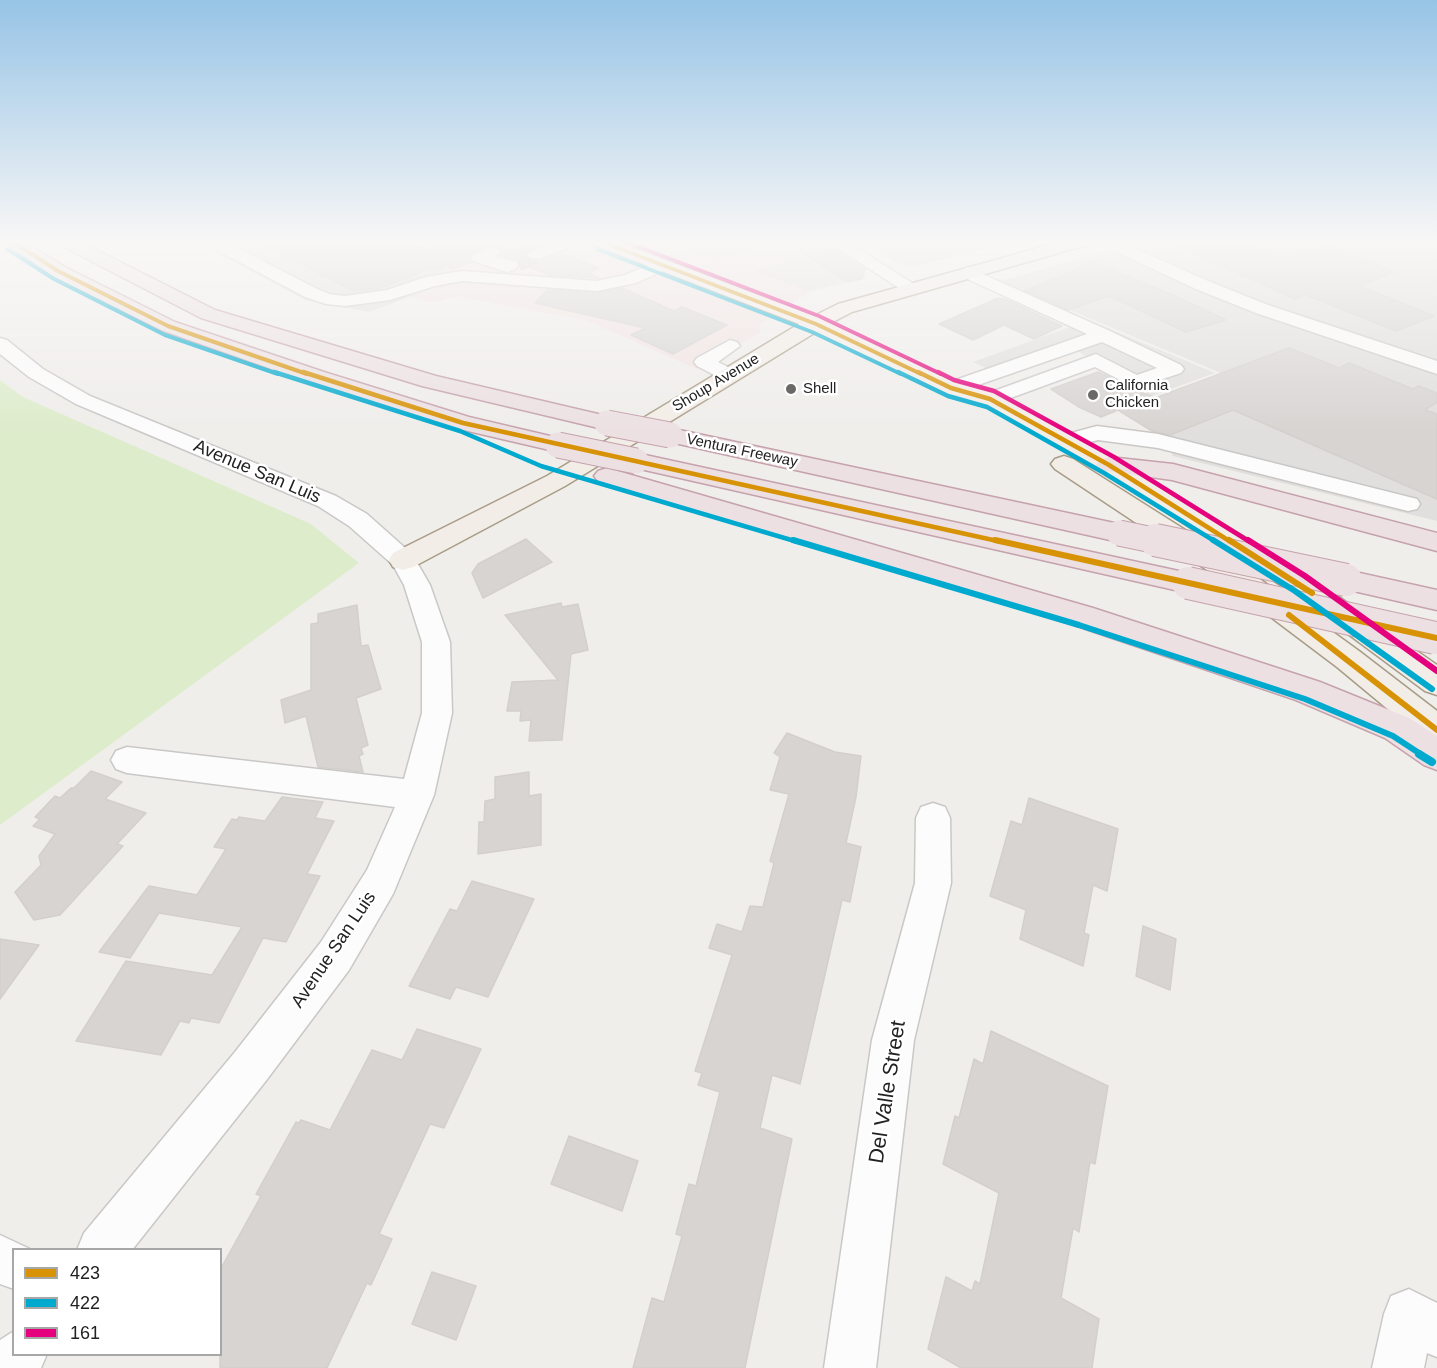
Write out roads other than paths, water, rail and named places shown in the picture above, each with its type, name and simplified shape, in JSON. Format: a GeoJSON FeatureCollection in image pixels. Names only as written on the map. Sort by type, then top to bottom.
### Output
{"type":"FeatureCollection","features":[{"type":"Feature","properties":{"kind":"highway"},"geometry":{"type":"LineString","coordinates":[[126,305],[168,326],[316,377],[551,451],[607,476],[1082,616],[1308,691],[1397,728],[1437,755]]}},
{"type":"Feature","properties":{"kind":"highway","name":"Ventura Freeway"},"geometry":{"type":"LineString","coordinates":[[190,305],[208,314],[430,381],[607,423],[1437,600]]}},
{"type":"Feature","properties":{"kind":"highway","name":"Ventura Freeway"},"geometry":{"type":"LineString","coordinates":[[551,451],[636,461],[1436,638]]}},
{"type":"Feature","properties":{"kind":"highway"},"geometry":{"type":"LineString","coordinates":[[1109,465],[1173,472],[1437,542]]}},
{"type":"Feature","properties":{"kind":"main road"},"geometry":{"type":"LineString","coordinates":[[767,305],[816,324],[951,388],[990,399],[1068,441],[1300,584],[1437,682]]}},
{"type":"Feature","properties":{"kind":"main road","name":"Shoup Avenue"},"geometry":{"type":"LineString","coordinates":[[403,560],[556,481],[729,375],[816,324],[855,305]]}},
{"type":"Feature","properties":{"kind":"main road"},"geometry":{"type":"LineString","coordinates":[[951,388],[969,408],[1056,459],[1229,571],[1348,659],[1437,730]]}},
{"type":"Feature","properties":{"kind":"main road"},"geometry":{"type":"LineString","coordinates":[[1348,659],[1437,715]]}},
{"type":"Feature","properties":{"kind":"street"},"geometry":{"type":"LineString","coordinates":[[990,399],[1096,360],[1135,382],[1174,369],[1038,305]]}},
{"type":"Feature","properties":{"kind":"street"},"geometry":{"type":"LineString","coordinates":[[1252,305],[1437,368]]}},
{"type":"Feature","properties":{"kind":"street"},"geometry":{"type":"LineString","coordinates":[[951,388],[1103,335]]}},
{"type":"Feature","properties":{"kind":"street","name":"Avenue San Luis"},"geometry":{"type":"LineString","coordinates":[[0,345],[36,373],[83,400],[327,501],[358,520],[403,560],[417,585],[436,642],[437,713],[417,795],[380,882],[334,956],[250,1067],[104,1248]]}},
{"type":"Feature","properties":{"kind":"street"},"geometry":{"type":"LineString","coordinates":[[729,375],[704,362],[730,346]]}},
{"type":"Feature","properties":{"kind":"street"},"geometry":{"type":"LineString","coordinates":[[1068,441],[1097,433],[1158,441],[1407,504]]}},
{"type":"Feature","properties":{"kind":"street"},"geometry":{"type":"LineString","coordinates":[[127,760],[417,795]]}},
{"type":"Feature","properties":{"kind":"street","name":"Del Valle Street"},"geometry":{"type":"LineString","coordinates":[[850,1368],[893,1040],[933,883],[933,818]]}},
{"type":"Feature","properties":{"kind":"street"},"geometry":{"type":"LineString","coordinates":[[1398,1368],[1423,1323]]}},
{"type":"Feature","properties":{"kind":"place","name":"Shell"},"geometry":{"type":"Point","coordinates":[791,389]}},
{"type":"Feature","properties":{"kind":"place","name":"California Chicken"},"geometry":{"type":"Point","coordinates":[1093,395]}}]}
